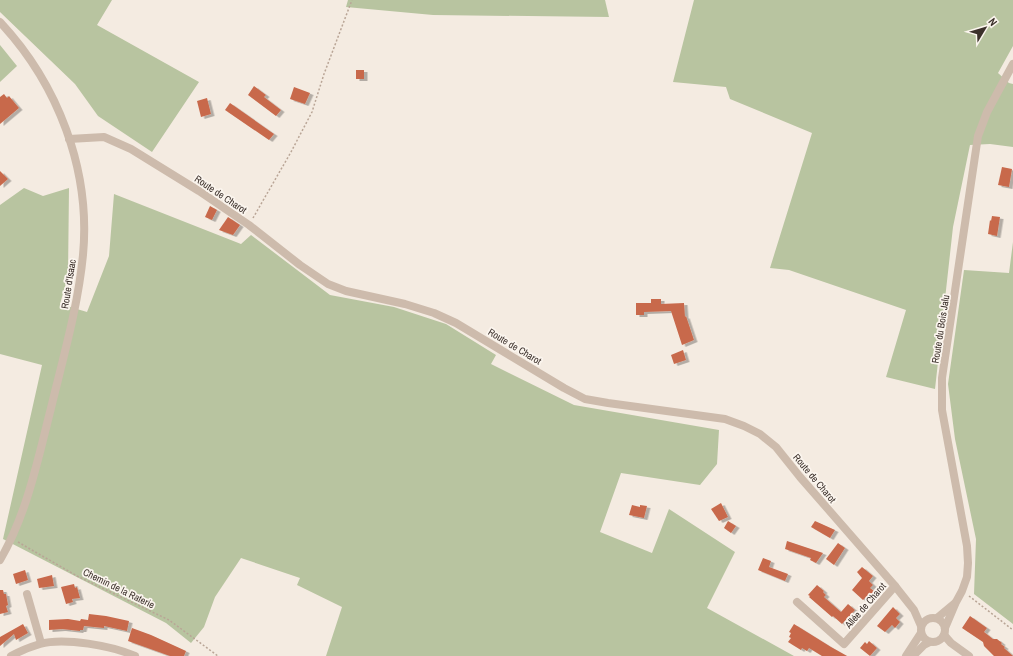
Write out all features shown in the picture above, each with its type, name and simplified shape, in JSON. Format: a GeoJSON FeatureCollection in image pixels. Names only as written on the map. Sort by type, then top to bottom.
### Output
{"type":"FeatureCollection","features":[{"type":"Feature","properties":{"kind":"street","name":"Route d'Isaac"},"geometry":{"type":"LineString","coordinates":[[0,22],[11,34],[38,71],[52,96],[76,161],[81,191],[84,231],[81,273],[73,318],[38,461],[23,508],[0,560]]}},
{"type":"Feature","properties":{"kind":"street","name":"Route du Bois Jalu"},"geometry":{"type":"LineString","coordinates":[[944,631],[967,577],[968,563],[967,546],[942,410],[942,378],[978,136],[987,112],[1013,64]]}},
{"type":"Feature","properties":{"kind":"street","name":"Route de Charot"},"geometry":{"type":"LineString","coordinates":[[69,139],[104,137],[117,141],[131,148],[193,187],[249,225],[300,265],[328,284],[346,291],[405,304],[456,322],[564,388],[585,399],[725,419],[760,434],[776,447],[895,586],[914,610],[921,629]]}},
{"type":"Feature","properties":{"kind":"street","name":"Allée de Charot"},"geometry":{"type":"LineString","coordinates":[[797,602],[844,644],[895,586]]}},
{"type":"Feature","properties":{"kind":"street"},"geometry":{"type":"LineString","coordinates":[[26,594],[41,644]]}},
{"type":"Feature","properties":{"kind":"street","name":"Route du Bois Jalu"},"geometry":{"type":"LineString","coordinates":[[937,618],[956,602]]}},
{"type":"Feature","properties":{"kind":"street","name":"Route de Charot"},"geometry":{"type":"LineString","coordinates":[[914,610],[928,618]]}},
{"type":"Feature","properties":{"kind":"street"},"geometry":{"type":"LineString","coordinates":[[906,656],[921,629],[922,622],[928,618],[937,618],[942,621],[944,631],[951,643],[969,656]]}},
{"type":"Feature","properties":{"kind":"street"},"geometry":{"type":"LineString","coordinates":[[921,629],[924,638],[930,642]]}},
{"type":"Feature","properties":{"kind":"street"},"geometry":{"type":"LineString","coordinates":[[913,656],[924,644],[938,641],[944,631]]}},
{"type":"Feature","properties":{"kind":"street"},"geometry":{"type":"LineString","coordinates":[[11,656],[41,644],[52,642],[78,642],[104,647],[135,656]]}},
{"type":"Feature","properties":{"kind":"path"},"geometry":{"type":"LineString","coordinates":[[249,225],[312,112],[324,74],[352,0]]}},
{"type":"Feature","properties":{"kind":"path","name":"Chemin de la Raterie"},"geometry":{"type":"LineString","coordinates":[[11,538],[77,576],[169,620],[218,656]]}},
{"type":"Feature","properties":{"kind":"path"},"geometry":{"type":"LineString","coordinates":[[962,591],[1013,630]]}},
{"type":"Feature","properties":{"kind":"green space"},"geometry":{"type":"Polygon","coordinates":[[[0,0],[112,0],[97,25],[199,82],[152,152],[98,116],[75,84],[0,12],[0,0]]]}},
{"type":"Feature","properties":{"kind":"green space"},"geometry":{"type":"Polygon","coordinates":[[[348,0],[605,0],[609,17],[433,15],[346,7],[348,0]]]}},
{"type":"Feature","properties":{"kind":"green space"},"geometry":{"type":"Polygon","coordinates":[[[694,0],[1013,0],[1013,46],[998,73],[1009,83],[1013,84],[1013,147],[990,144],[970,145],[953,227],[935,389],[886,377],[906,310],[789,270],[770,268],[812,133],[730,99],[726,87],[673,82],[694,0]]]}},
{"type":"Feature","properties":{"kind":"green space"},"geometry":{"type":"Polygon","coordinates":[[[0,45],[17,66],[0,82],[0,45]]]}},
{"type":"Feature","properties":{"kind":"green space"},"geometry":{"type":"Polygon","coordinates":[[[24,188],[43,196],[69,188],[68,276],[60,304],[87,312],[109,256],[114,194],[241,244],[251,235],[330,295],[394,307],[446,324],[496,355],[491,364],[574,405],[719,430],[717,464],[700,485],[621,473],[600,532],[652,553],[669,509],[735,552],[707,608],[794,656],[326,656],[342,607],[297,585],[300,578],[241,558],[215,597],[204,627],[191,643],[166,623],[3,539],[42,365],[0,354],[0,205],[24,188]]]}},
{"type":"Feature","properties":{"kind":"green space"},"geometry":{"type":"Polygon","coordinates":[[[1013,242],[1013,624],[974,594],[976,539],[955,439],[948,384],[964,270],[1009,273],[1013,242]]]}},
{"type":"Feature","properties":{"kind":"building"},"geometry":{"type":"Polygon","coordinates":[[[356,70],[364,70],[364,79],[356,79],[356,70]]]}},
{"type":"Feature","properties":{"kind":"building"},"geometry":{"type":"Polygon","coordinates":[[[254,86],[266,95],[264,97],[281,110],[276,116],[248,95],[254,86]]]}},
{"type":"Feature","properties":{"kind":"building"},"geometry":{"type":"Polygon","coordinates":[[[294,87],[310,93],[305,104],[290,99],[294,87]]]}},
{"type":"Feature","properties":{"kind":"building"},"geometry":{"type":"Polygon","coordinates":[[[4,94],[7,98],[9,96],[19,108],[0,124],[0,97],[4,94]]]}},
{"type":"Feature","properties":{"kind":"building"},"geometry":{"type":"Polygon","coordinates":[[[207,98],[211,114],[201,117],[197,101],[207,98]]]}},
{"type":"Feature","properties":{"kind":"building"},"geometry":{"type":"Polygon","coordinates":[[[230,103],[274,134],[269,140],[225,110],[230,103]]]}},
{"type":"Feature","properties":{"kind":"building"},"geometry":{"type":"Polygon","coordinates":[[[1002,167],[1012,169],[1009,187],[998,185],[1002,167]]]}},
{"type":"Feature","properties":{"kind":"building"},"geometry":{"type":"Polygon","coordinates":[[[0,171],[8,179],[0,186],[0,171]]]}},
{"type":"Feature","properties":{"kind":"building"},"geometry":{"type":"Polygon","coordinates":[[[210,206],[217,210],[212,220],[205,217],[210,206]]]}},
{"type":"Feature","properties":{"kind":"building"},"geometry":{"type":"Polygon","coordinates":[[[992,216],[1000,217],[997,236],[988,234],[992,216]]]}},
{"type":"Feature","properties":{"kind":"building"},"geometry":{"type":"Polygon","coordinates":[[[228,217],[240,225],[233,235],[219,230],[228,217]]]}},
{"type":"Feature","properties":{"kind":"building"},"geometry":{"type":"Polygon","coordinates":[[[651,299],[661,299],[661,304],[684,303],[685,317],[686,316],[694,340],[682,345],[671,311],[644,312],[644,315],[636,315],[636,303],[651,303],[651,299]]]}},
{"type":"Feature","properties":{"kind":"building"},"geometry":{"type":"Polygon","coordinates":[[[683,350],[686,360],[674,364],[671,355],[683,350]]]}},
{"type":"Feature","properties":{"kind":"building"},"geometry":{"type":"Polygon","coordinates":[[[721,503],[728,517],[719,521],[711,509],[721,503]]]}},
{"type":"Feature","properties":{"kind":"building"},"geometry":{"type":"Polygon","coordinates":[[[632,505],[640,507],[640,505],[647,506],[644,518],[629,515],[632,505]]]}},
{"type":"Feature","properties":{"kind":"building"},"geometry":{"type":"Polygon","coordinates":[[[728,521],[736,526],[731,533],[724,528],[728,521]]]}},
{"type":"Feature","properties":{"kind":"building"},"geometry":{"type":"Polygon","coordinates":[[[815,521],[835,530],[830,538],[811,527],[815,521]]]}},
{"type":"Feature","properties":{"kind":"building"},"geometry":{"type":"Polygon","coordinates":[[[787,541],[823,553],[816,563],[810,560],[811,558],[785,549],[787,541]]]}},
{"type":"Feature","properties":{"kind":"building"},"geometry":{"type":"Polygon","coordinates":[[[838,543],[845,548],[834,565],[826,559],[838,543]]]}},
{"type":"Feature","properties":{"kind":"building"},"geometry":{"type":"Polygon","coordinates":[[[763,558],[771,561],[769,567],[788,574],[785,581],[758,570],[763,558]]]}},
{"type":"Feature","properties":{"kind":"building"},"geometry":{"type":"Polygon","coordinates":[[[862,567],[873,576],[869,581],[873,585],[870,588],[874,591],[868,599],[866,597],[863,600],[852,590],[862,578],[857,572],[862,567]]]}},
{"type":"Feature","properties":{"kind":"building"},"geometry":{"type":"Polygon","coordinates":[[[25,570],[28,580],[16,584],[13,574],[25,570]]]}},
{"type":"Feature","properties":{"kind":"building"},"geometry":{"type":"Polygon","coordinates":[[[52,575],[54,586],[39,588],[37,579],[52,575]]]}},
{"type":"Feature","properties":{"kind":"building"},"geometry":{"type":"Polygon","coordinates":[[[74,584],[75,588],[77,587],[80,598],[72,599],[73,602],[66,604],[61,587],[74,584]]]}},
{"type":"Feature","properties":{"kind":"building"},"geometry":{"type":"Polygon","coordinates":[[[817,585],[824,591],[823,592],[826,595],[824,597],[841,612],[848,604],[855,610],[842,624],[809,597],[810,596],[808,595],[817,585]]]}},
{"type":"Feature","properties":{"kind":"building"},"geometry":{"type":"Polygon","coordinates":[[[0,590],[3,590],[4,594],[6,594],[8,605],[6,606],[8,612],[0,614],[0,590]]]}},
{"type":"Feature","properties":{"kind":"building"},"geometry":{"type":"Polygon","coordinates":[[[893,607],[900,614],[896,618],[900,622],[895,628],[892,625],[885,632],[877,626],[893,607]]]}},
{"type":"Feature","properties":{"kind":"building"},"geometry":{"type":"Polygon","coordinates":[[[89,614],[129,621],[127,631],[104,626],[104,628],[84,626],[83,630],[80,631],[62,629],[49,630],[49,620],[88,620],[89,614]]]}},
{"type":"Feature","properties":{"kind":"building"},"geometry":{"type":"Polygon","coordinates":[[[970,616],[987,628],[984,632],[993,639],[997,639],[1002,643],[1001,644],[1005,647],[1004,648],[1013,656],[994,656],[984,646],[983,642],[962,628],[970,616]]]}},
{"type":"Feature","properties":{"kind":"building"},"geometry":{"type":"Polygon","coordinates":[[[23,624],[28,633],[16,640],[14,634],[0,646],[0,637],[23,624]]]}},
{"type":"Feature","properties":{"kind":"building"},"geometry":{"type":"Polygon","coordinates":[[[794,624],[847,656],[822,656],[809,648],[807,651],[802,648],[801,650],[788,642],[791,638],[789,637],[791,633],[789,632],[794,624]]]}},
{"type":"Feature","properties":{"kind":"building"},"geometry":{"type":"Polygon","coordinates":[[[132,628],[186,651],[184,656],[170,656],[128,641],[132,628]]]}},
{"type":"Feature","properties":{"kind":"building"},"geometry":{"type":"Polygon","coordinates":[[[869,641],[877,648],[870,656],[860,648],[865,642],[867,644],[869,641]]]}}]}
